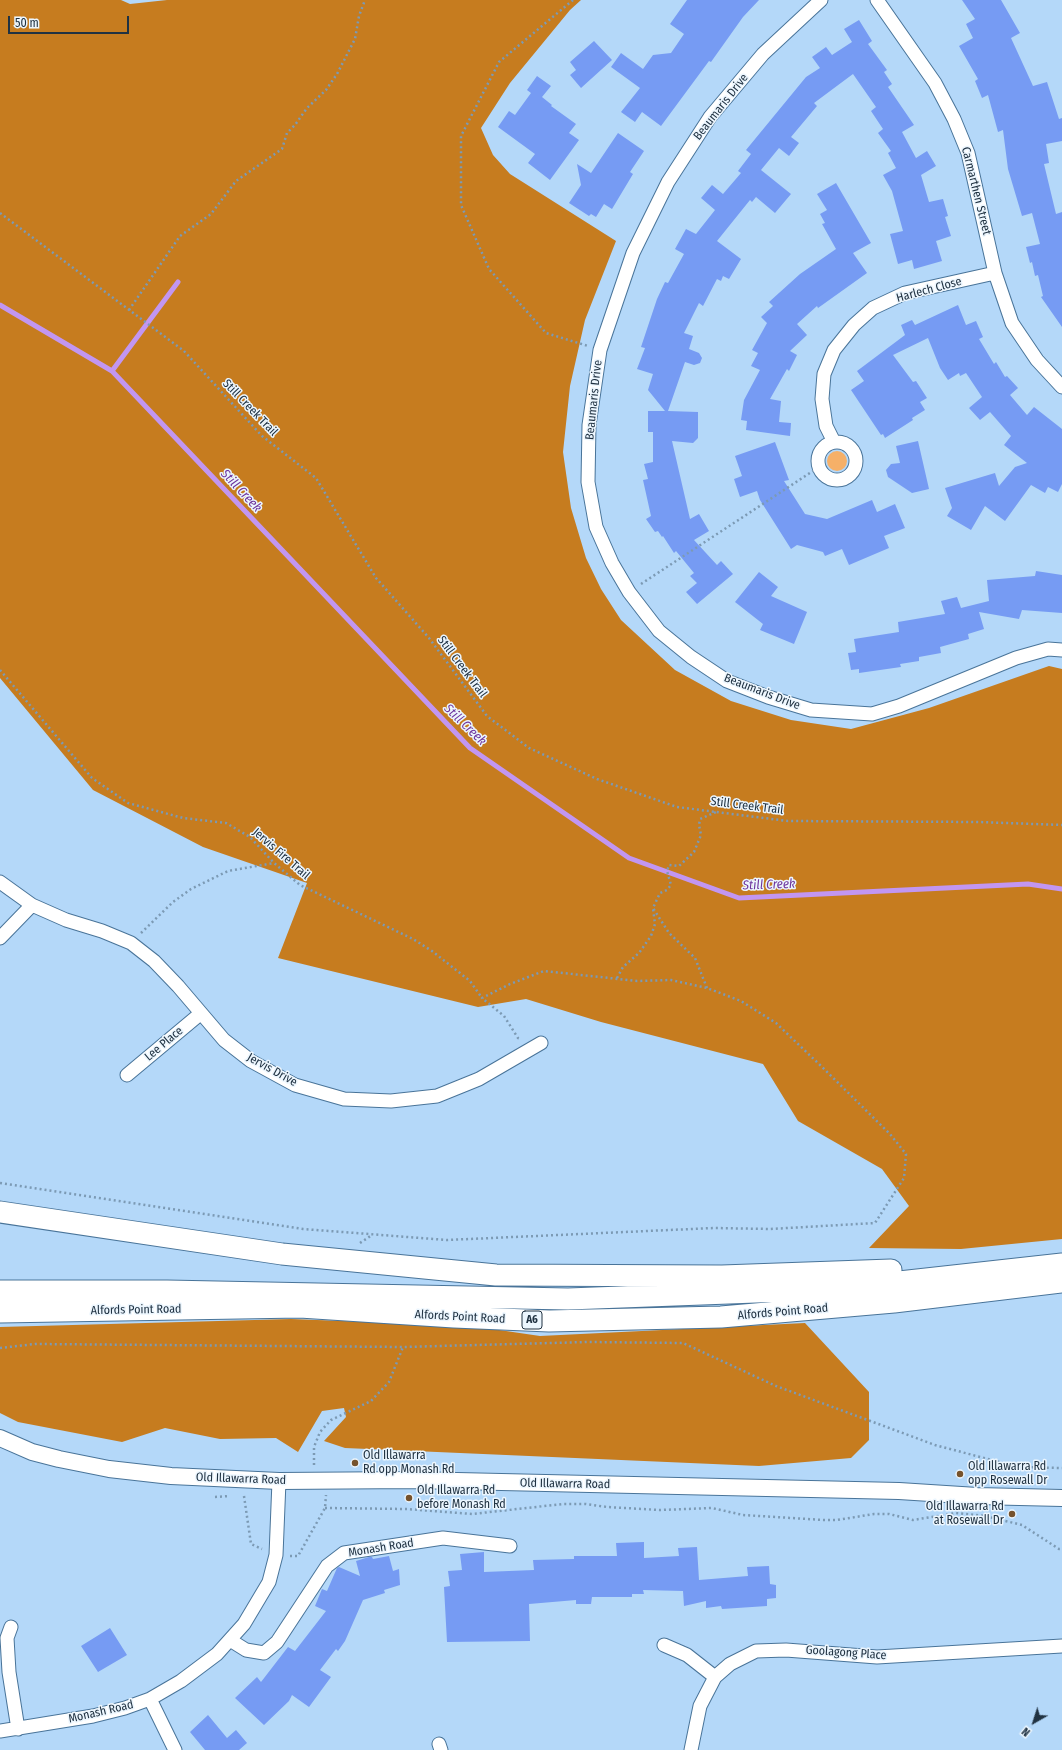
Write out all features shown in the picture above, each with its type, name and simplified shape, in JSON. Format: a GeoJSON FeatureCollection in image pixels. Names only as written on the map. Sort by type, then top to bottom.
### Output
{"type":"FeatureCollection","features":[{"type":"Feature","properties":{"kind":"highway","name":"A6"},"geometry":{"type":"LineString","coordinates":[[0,1212],[282,1254],[496,1275],[722,1276],[938,1267],[976,1273]]}},
{"type":"Feature","properties":{"kind":"highway","name":"Alfords Point Road"},"geometry":{"type":"LineString","coordinates":[[0,1291],[167,1291],[568,1299],[836,1289],[1062,1264]]}},
{"type":"Feature","properties":{"kind":"highway","name":"Alfords Point Road"},"geometry":{"type":"LineString","coordinates":[[0,1312],[300,1307],[454,1317],[549,1321],[721,1317],[894,1302],[1062,1282]]}},
{"type":"Feature","properties":{"kind":"street","name":"Beaumaris Drive"},"geometry":{"type":"LineString","coordinates":[[821,0],[763,54],[710,117],[668,182],[633,253],[600,350],[589,424],[588,482],[596,527],[612,563],[629,592],[659,630],[691,657],[727,681],[768,697],[811,710],[872,714],[899,706],[1016,658],[1048,649],[1062,650]]}},
{"type":"Feature","properties":{"kind":"street","name":"Carmarthen Street"},"geometry":{"type":"LineString","coordinates":[[877,0],[935,83],[954,119],[968,153],[976,181],[995,273],[1012,323],[1037,360],[1062,387]]}},
{"type":"Feature","properties":{"kind":"street","name":"Harlech Close"},"geometry":{"type":"LineString","coordinates":[[834,442],[826,426],[822,400],[824,374],[834,350],[854,325],[873,308],[905,294],[995,273]]}},
{"type":"Feature","properties":{"kind":"street"},"geometry":{"type":"LineString","coordinates":[[834,442],[846,444],[854,453],[856,459],[854,470],[845,479],[833,480],[822,473],[819,467],[818,460],[822,448],[834,442]]}},
{"type":"Feature","properties":{"kind":"street","name":"Jervis Drive"},"geometry":{"type":"LineString","coordinates":[[0,882],[32,905],[66,920],[102,931],[131,943],[159,966],[224,1040],[251,1061],[295,1085],[344,1099],[391,1101],[437,1096],[479,1080],[541,1043]]}},
{"type":"Feature","properties":{"kind":"street"},"geometry":{"type":"LineString","coordinates":[[0,938],[32,905]]}},
{"type":"Feature","properties":{"kind":"street","name":"Lee Place"},"geometry":{"type":"LineString","coordinates":[[127,1075],[200,1014]]}},
{"type":"Feature","properties":{"kind":"street","name":"Old Illawarra Road"},"geometry":{"type":"LineString","coordinates":[[0,1438],[53,1457],[108,1469],[171,1476],[279,1481],[413,1480],[899,1491],[977,1496],[1062,1498]]}},
{"type":"Feature","properties":{"kind":"street","name":"Monash Road"},"geometry":{"type":"LineString","coordinates":[[0,1731],[93,1716],[125,1708],[150,1699],[201,1667],[230,1640],[256,1605],[269,1582],[276,1555],[279,1481]]}},
{"type":"Feature","properties":{"kind":"street","name":"Monash Road"},"geometry":{"type":"LineString","coordinates":[[230,1640],[246,1650],[264,1653],[277,1642],[328,1566],[344,1553],[442,1538],[510,1546]]}},
{"type":"Feature","properties":{"kind":"street"},"geometry":{"type":"LineString","coordinates":[[6,1634],[9,1672],[18,1728]]}},
{"type":"Feature","properties":{"kind":"street"},"geometry":{"type":"LineString","coordinates":[[664,1645],[687,1655],[715,1677]]}},
{"type":"Feature","properties":{"kind":"street","name":"Goolagong Place"},"geometry":{"type":"LineString","coordinates":[[691,1750],[700,1706],[715,1677],[730,1664],[756,1651],[770,1650],[877,1656],[1062,1646]]}},
{"type":"Feature","properties":{"kind":"street"},"geometry":{"type":"LineString","coordinates":[[150,1699],[175,1750]]}},
{"type":"Feature","properties":{"kind":"path"},"geometry":{"type":"LineString","coordinates":[[129,310],[180,236],[211,214],[236,181],[282,149],[287,133],[295,126],[307,108],[326,90],[337,74],[355,39],[359,16],[365,0]]}},
{"type":"Feature","properties":{"kind":"path"},"geometry":{"type":"LineString","coordinates":[[572,0],[499,62],[461,136],[461,204],[489,269],[546,333],[600,350]]}},
{"type":"Feature","properties":{"kind":"path","name":"Still Creek Trail"},"geometry":{"type":"LineString","coordinates":[[0,213],[184,352],[262,436],[316,478],[376,578],[429,638],[487,716],[529,748],[597,779],[677,807],[788,820],[978,822],[1062,825]]}},
{"type":"Feature","properties":{"kind":"path"},"geometry":{"type":"LineString","coordinates":[[629,592],[819,467]]}},
{"type":"Feature","properties":{"kind":"path","name":"Jervis Fire Trail"},"geometry":{"type":"LineString","coordinates":[[0,670],[92,778],[128,803],[183,818],[226,823],[250,838],[274,863],[300,885],[420,943],[470,981],[482,998],[504,1016],[518,1038],[541,1043]]}},
{"type":"Feature","properties":{"kind":"path"},"geometry":{"type":"LineString","coordinates":[[617,978],[623,967],[639,953],[651,936],[655,924],[652,908],[660,893],[667,890],[671,885],[667,871],[670,865],[679,866],[694,852],[701,835],[699,825],[700,819],[716,811]]}},
{"type":"Feature","properties":{"kind":"path"},"geometry":{"type":"LineString","coordinates":[[131,943],[173,902],[191,889],[228,871],[274,863]]}},
{"type":"Feature","properties":{"kind":"path"},"geometry":{"type":"LineString","coordinates":[[652,908],[669,933],[695,958],[707,988]]}},
{"type":"Feature","properties":{"kind":"path"},"geometry":{"type":"LineString","coordinates":[[0,1182],[303,1229],[447,1240],[714,1228],[770,1229],[875,1223],[904,1178],[906,1154],[854,1098],[776,1023],[741,1001],[707,988],[671,980],[617,978],[544,972],[510,984],[482,998]]}},
{"type":"Feature","properties":{"kind":"path"},"geometry":{"type":"LineString","coordinates":[[0,1348],[35,1344],[403,1347],[588,1342],[683,1343],[776,1386],[935,1445],[1018,1467],[1062,1468]]}},
{"type":"Feature","properties":{"kind":"path"},"geometry":{"type":"LineString","coordinates":[[237,1496],[245,1496],[251,1544],[276,1555],[298,1556],[325,1508],[314,1447],[320,1432],[331,1420],[371,1402],[389,1382],[403,1347]]}},
{"type":"Feature","properties":{"kind":"path"},"geometry":{"type":"LineString","coordinates":[[215,1497],[230,1496]]}},
{"type":"Feature","properties":{"kind":"path"},"geometry":{"type":"LineString","coordinates":[[325,1508],[407,1509],[472,1514],[563,1504],[586,1504],[607,1507],[660,1510],[712,1508],[743,1515],[824,1520],[837,1520],[874,1514],[889,1514],[913,1520],[956,1513],[985,1516],[1022,1525],[1059,1549],[1062,1549]]}},
{"type":"Feature","properties":{"kind":"shaded area"},"geometry":{"type":"Polygon","coordinates":[[[0,0],[121,0],[130,4],[167,0],[581,0],[570,10],[510,83],[481,128],[493,155],[510,174],[616,241],[585,320],[570,386],[563,452],[571,508],[586,558],[601,589],[621,620],[675,670],[731,701],[791,720],[851,729],[929,708],[1049,666],[1062,669],[1062,1239],[961,1249],[869,1248],[909,1206],[882,1169],[798,1121],[763,1064],[601,1022],[526,999],[478,1007],[278,958],[307,883],[203,847],[93,790],[0,678],[0,0]]]}},
{"type":"Feature","properties":{"kind":"shaded area"},"geometry":{"type":"Polygon","coordinates":[[[833,451],[841,451],[847,457],[847,465],[841,471],[833,471],[827,465],[827,457],[833,451]]]}},
{"type":"Feature","properties":{"kind":"shaded area"},"geometry":{"type":"Polygon","coordinates":[[[291,1319],[472,1326],[540,1336],[805,1323],[869,1392],[869,1440],[851,1458],[759,1466],[345,1448],[324,1441],[346,1417],[344,1408],[322,1411],[298,1452],[276,1438],[220,1439],[165,1428],[122,1442],[18,1422],[0,1413],[0,1327],[291,1319]]]}},
{"type":"Feature","properties":{"kind":"building"},"geometry":{"type":"Polygon","coordinates":[[[687,0],[759,0],[743,17],[711,62],[709,61],[661,126],[642,112],[635,122],[621,112],[640,88],[611,67],[621,53],[643,69],[653,55],[671,53],[684,34],[670,24],[687,0]]]}},
{"type":"Feature","properties":{"kind":"building"},"geometry":{"type":"Polygon","coordinates":[[[962,0],[1001,0],[1020,33],[1011,38],[1033,86],[1047,82],[1059,119],[1062,118],[1062,141],[1046,144],[1049,163],[1044,164],[1056,214],[1062,212],[1062,327],[1041,297],[1043,296],[1038,275],[1035,276],[1032,262],[1030,263],[1026,247],[1040,244],[1032,213],[1022,216],[1008,169],[1003,130],[998,132],[988,95],[982,98],[975,81],[978,79],[959,46],[973,38],[966,24],[975,19],[962,0]]]}},
{"type":"Feature","properties":{"kind":"building"},"geometry":{"type":"Polygon","coordinates":[[[859,20],[872,41],[868,44],[887,70],[884,72],[892,84],[888,87],[914,125],[902,132],[916,158],[927,151],[936,166],[921,175],[929,202],[943,199],[948,216],[945,217],[951,236],[936,241],[942,261],[914,269],[912,260],[898,264],[890,234],[903,231],[892,191],[883,175],[896,168],[888,153],[891,151],[878,133],[883,129],[871,111],[876,107],[853,74],[814,103],[817,106],[791,137],[799,143],[789,156],[779,148],[761,170],[791,194],[775,213],[756,197],[752,202],[750,200],[717,241],[741,259],[729,279],[723,276],[721,281],[717,279],[703,306],[699,303],[684,333],[693,336],[689,349],[699,353],[702,358],[700,363],[694,365],[685,362],[668,411],[698,412],[698,438],[693,443],[672,441],[690,519],[699,514],[709,531],[694,540],[717,565],[721,561],[733,574],[697,604],[686,592],[697,583],[690,576],[694,573],[676,551],[674,553],[663,536],[662,537],[658,531],[655,532],[646,519],[651,516],[643,480],[648,479],[644,464],[653,462],[653,432],[648,432],[648,411],[665,411],[648,390],[653,374],[637,369],[645,348],[641,347],[657,299],[665,282],[668,283],[684,254],[675,249],[686,229],[696,234],[715,210],[701,198],[712,185],[723,194],[741,173],[738,171],[751,154],[746,150],[806,77],[820,68],[812,57],[826,47],[832,55],[852,42],[844,29],[859,20]]]}},
{"type":"Feature","properties":{"kind":"building"},"geometry":{"type":"Polygon","coordinates":[[[594,41],[612,60],[581,88],[570,75],[576,70],[570,62],[594,41]]]}},
{"type":"Feature","properties":{"kind":"building"},"geometry":{"type":"Polygon","coordinates":[[[537,76],[551,86],[542,97],[552,105],[551,106],[576,124],[569,133],[579,140],[550,180],[528,163],[535,154],[498,127],[509,111],[515,115],[531,93],[527,90],[537,76]]]}},
{"type":"Feature","properties":{"kind":"building"},"geometry":{"type":"Polygon","coordinates":[[[618,133],[644,151],[630,172],[633,174],[612,209],[604,204],[596,217],[591,214],[589,216],[569,203],[581,185],[577,164],[591,173],[618,133]]]}},
{"type":"Feature","properties":{"kind":"building"},"geometry":{"type":"Polygon","coordinates":[[[836,183],[871,243],[853,253],[867,273],[818,308],[817,306],[797,324],[807,335],[790,351],[797,355],[789,371],[787,369],[770,399],[781,401],[779,422],[791,423],[790,436],[746,430],[747,421],[741,420],[744,400],[760,370],[751,366],[758,353],[752,350],[767,323],[761,317],[773,306],[769,302],[800,274],[836,249],[822,224],[825,223],[820,214],[827,210],[817,194],[836,183]]]}},
{"type":"Feature","properties":{"kind":"building"},"geometry":{"type":"Polygon","coordinates":[[[958,305],[966,325],[976,321],[983,337],[979,339],[994,364],[996,362],[1005,377],[1007,376],[1018,388],[1010,395],[1027,415],[1034,407],[1062,429],[1062,484],[1058,492],[1048,487],[1045,493],[1031,485],[1005,521],[985,506],[971,530],[947,516],[952,508],[945,488],[995,473],[999,486],[1015,467],[1027,463],[1004,445],[1011,436],[990,412],[980,420],[969,408],[982,397],[966,373],[960,376],[959,373],[948,380],[940,368],[928,338],[893,355],[913,382],[916,381],[927,398],[920,402],[925,410],[912,418],[913,420],[885,438],[883,434],[881,435],[851,390],[864,381],[857,371],[905,335],[901,325],[912,320],[915,325],[958,305]]]}},
{"type":"Feature","properties":{"kind":"building"},"geometry":{"type":"Polygon","coordinates":[[[918,441],[929,489],[912,493],[888,477],[886,470],[891,464],[900,463],[896,446],[918,441]]]}},
{"type":"Feature","properties":{"kind":"building"},"geometry":{"type":"Polygon","coordinates":[[[775,442],[789,480],[784,481],[805,514],[827,519],[872,500],[877,512],[895,504],[905,528],[884,536],[889,548],[849,565],[842,549],[825,556],[823,552],[797,545],[791,549],[760,500],[757,491],[740,497],[734,479],[742,476],[735,456],[775,442]]]}},
{"type":"Feature","properties":{"kind":"building"},"geometry":{"type":"Polygon","coordinates":[[[1036,571],[1062,575],[1062,613],[1022,610],[1019,619],[979,612],[984,629],[968,634],[969,639],[940,647],[941,653],[919,657],[919,661],[900,664],[901,667],[859,673],[859,669],[851,670],[848,653],[856,652],[854,639],[899,632],[898,622],[945,614],[941,601],[957,597],[961,608],[989,601],[987,580],[1035,576],[1036,571]]]}},
{"type":"Feature","properties":{"kind":"building"},"geometry":{"type":"Polygon","coordinates":[[[759,572],[778,587],[771,596],[807,612],[794,644],[760,630],[763,624],[735,602],[759,572]]]}},
{"type":"Feature","properties":{"kind":"building"},"geometry":{"type":"Polygon","coordinates":[[[644,1542],[644,1558],[679,1556],[678,1548],[697,1547],[699,1580],[748,1576],[747,1567],[769,1566],[770,1584],[776,1585],[776,1598],[767,1599],[767,1606],[722,1609],[721,1606],[706,1608],[706,1601],[684,1606],[683,1591],[643,1590],[644,1594],[632,1594],[632,1597],[592,1597],[591,1604],[576,1604],[576,1600],[529,1604],[530,1641],[447,1642],[444,1587],[450,1586],[448,1571],[462,1570],[460,1554],[484,1552],[484,1572],[534,1570],[533,1560],[574,1559],[574,1556],[617,1556],[616,1543],[644,1542]]]}},
{"type":"Feature","properties":{"kind":"building"},"geometry":{"type":"Polygon","coordinates":[[[389,1556],[393,1571],[399,1569],[400,1585],[384,1590],[385,1593],[363,1600],[345,1641],[338,1651],[336,1649],[320,1670],[331,1677],[309,1707],[292,1695],[289,1701],[264,1725],[235,1698],[257,1677],[261,1682],[288,1647],[295,1651],[326,1611],[315,1606],[322,1589],[327,1591],[337,1568],[339,1567],[360,1576],[356,1561],[369,1557],[372,1557],[373,1559],[389,1556]]]}},
{"type":"Feature","properties":{"kind":"building"},"geometry":{"type":"Polygon","coordinates":[[[110,1628],[127,1655],[98,1672],[81,1646],[110,1628]]]}},
{"type":"Feature","properties":{"kind":"building"},"geometry":{"type":"Polygon","coordinates":[[[208,1715],[227,1738],[236,1730],[247,1743],[239,1750],[205,1750],[190,1732],[208,1715]]]}},
{"type":"Feature","properties":{"kind":"waterway"},"geometry":{"type":"LineString","coordinates":[[112,371],[178,282]]}},
{"type":"Feature","properties":{"kind":"waterway","name":"Still Creek"},"geometry":{"type":"LineString","coordinates":[[0,305],[112,371],[470,748],[629,858],[739,898],[1028,884],[1062,889]]}},
{"type":"Feature","properties":{"kind":"place","name":"Old Illawarra Rd opp Monash Rd"},"geometry":{"type":"Point","coordinates":[355,1463]}},
{"type":"Feature","properties":{"kind":"place","name":"Old Illawarra Rd opp Rosewall Dr"},"geometry":{"type":"Point","coordinates":[960,1474]}},
{"type":"Feature","properties":{"kind":"place","name":"Old Illawarra Rd before Monash Rd"},"geometry":{"type":"Point","coordinates":[409,1498]}},
{"type":"Feature","properties":{"kind":"place","name":"Old Illawarra Rd at Rosewall Dr"},"geometry":{"type":"Point","coordinates":[1012,1514]}}]}
